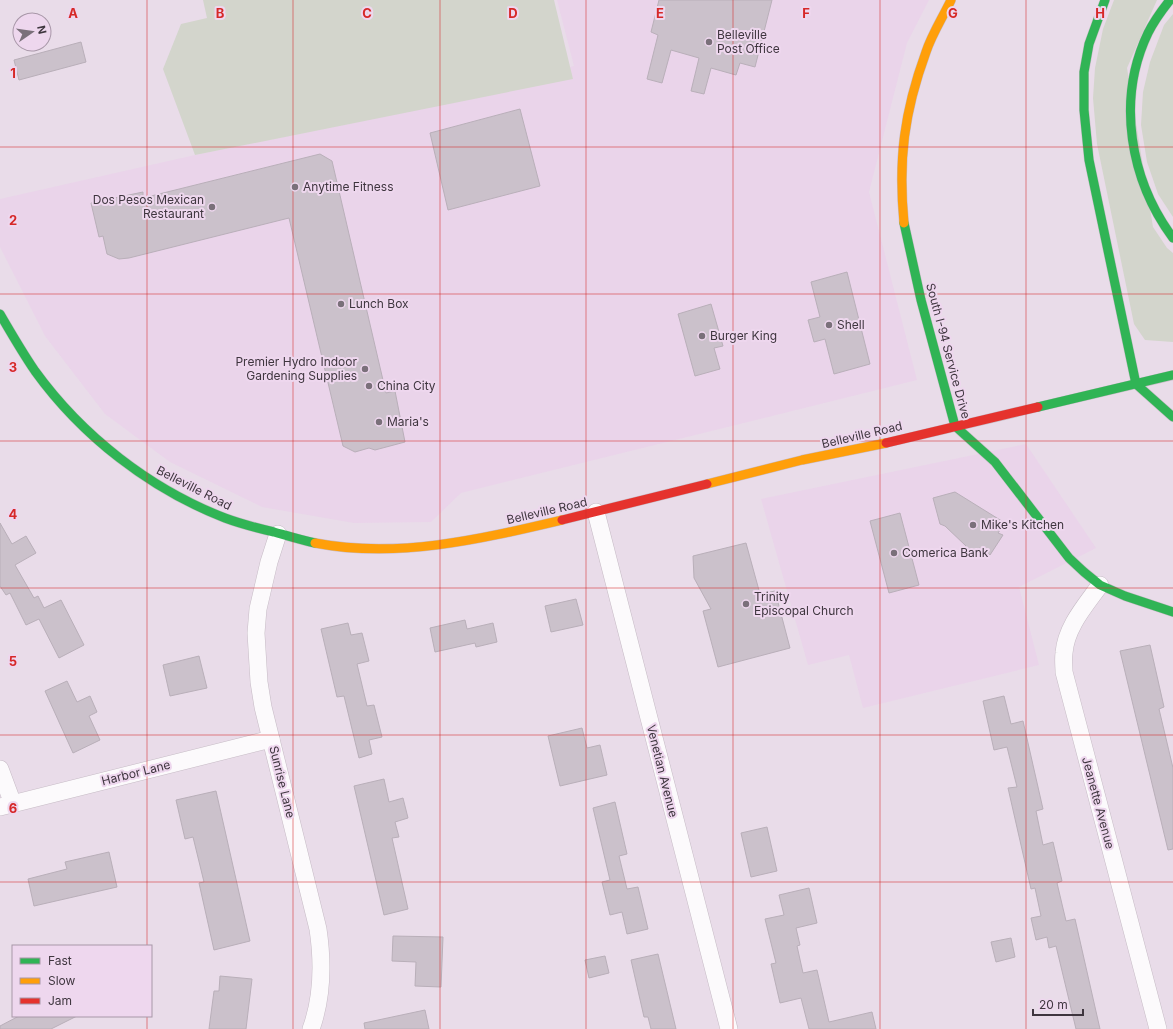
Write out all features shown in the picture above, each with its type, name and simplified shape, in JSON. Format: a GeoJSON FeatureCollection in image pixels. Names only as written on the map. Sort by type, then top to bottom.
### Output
{"type":"FeatureCollection","features":[{"type":"Feature","properties":{"kind":"main road","name":"South I-94 Service Drive"},"geometry":{"type":"LineString","coordinates":[[951,0],[926,51],[911,98],[901,162],[901,195],[904,228],[921,300],[955,426],[995,462],[1069,558],[1100,585],[1125,596],[1173,612]]}},
{"type":"Feature","properties":{"kind":"main road"},"geometry":{"type":"LineString","coordinates":[[1105,0],[1097,20],[1086,58],[1084,126],[1136,384],[1173,417]]}},
{"type":"Feature","properties":{"kind":"main road"},"geometry":{"type":"LineString","coordinates":[[1170,0],[1148,34],[1137,64],[1130,105],[1133,151],[1147,195],[1173,238]]}},
{"type":"Feature","properties":{"kind":"main road","name":"Belleville Road"},"geometry":{"type":"LineString","coordinates":[[0,314],[35,372],[58,401],[84,428],[112,452],[148,478],[174,494],[235,522],[304,541],[341,547],[377,549],[414,548],[473,540],[596,512],[794,462],[888,442],[1173,375]]}},
{"type":"Feature","properties":{"kind":"street","name":"Venetian Avenue"},"geometry":{"type":"LineString","coordinates":[[596,512],[729,1029]]}},
{"type":"Feature","properties":{"kind":"street","name":"Sunrise Lane"},"geometry":{"type":"LineString","coordinates":[[278,534],[262,588],[258,609],[256,633],[259,682],[271,739],[318,929],[321,947],[321,984],[311,1029]]}},
{"type":"Feature","properties":{"kind":"street","name":"Jeanette Avenue"},"geometry":{"type":"LineString","coordinates":[[1100,585],[1075,620],[1068,634],[1064,653],[1064,672],[1158,1029]]}},
{"type":"Feature","properties":{"kind":"street","name":"Harbor Lane"},"geometry":{"type":"LineString","coordinates":[[7,805],[271,739]]}},
{"type":"Feature","properties":{"kind":"street"},"geometry":{"type":"LineString","coordinates":[[0,769],[7,805]]}},
{"type":"Feature","properties":{"kind":"shaded area"},"geometry":{"type":"Polygon","coordinates":[[[203,0],[554,0],[573,79],[195,155],[163,69],[181,24],[207,18],[203,0]]]}},
{"type":"Feature","properties":{"kind":"shaded area"},"geometry":{"type":"Polygon","coordinates":[[[557,0],[929,0],[907,43],[869,192],[917,380],[461,493],[431,522],[354,523],[262,507],[170,462],[105,414],[45,336],[0,247],[0,199],[195,155],[367,120],[574,66],[557,0]]]}},
{"type":"Feature","properties":{"kind":"shaded area"},"geometry":{"type":"Polygon","coordinates":[[[1114,0],[1157,0],[1127,68],[1153,227],[1167,248],[1173,253],[1173,342],[1145,340],[1134,324],[1097,144],[1093,98],[1095,68],[1103,29],[1114,0]]]}},
{"type":"Feature","properties":{"kind":"shaded area"},"geometry":{"type":"Polygon","coordinates":[[[1173,14],[1173,217],[1158,194],[1147,162],[1141,125],[1143,92],[1150,62],[1164,25],[1173,14]]]}},
{"type":"Feature","properties":{"kind":"shaded area"},"geometry":{"type":"Polygon","coordinates":[[[1026,444],[1096,548],[1019,587],[1039,665],[863,708],[849,655],[808,665],[761,499],[1026,444]]]}},
{"type":"Feature","properties":{"kind":"building","name":"Belleville Post Office"},"geometry":{"type":"Polygon","coordinates":[[[659,0],[772,0],[755,67],[740,63],[736,75],[711,68],[704,94],[691,91],[699,58],[671,50],[662,83],[647,79],[658,35],[651,32],[659,0]]]}},
{"type":"Feature","properties":{"kind":"building"},"geometry":{"type":"Polygon","coordinates":[[[81,42],[86,62],[19,80],[14,60],[44,52],[52,52],[52,50],[81,42]]]}},
{"type":"Feature","properties":{"kind":"building"},"geometry":{"type":"Polygon","coordinates":[[[520,109],[540,186],[448,210],[430,133],[520,109]]]}},
{"type":"Feature","properties":{"kind":"building"},"geometry":{"type":"Polygon","coordinates":[[[320,154],[332,161],[386,393],[395,391],[405,442],[375,450],[369,448],[355,452],[343,446],[289,218],[129,258],[119,259],[107,254],[103,236],[99,237],[91,203],[143,192],[143,198],[320,154]]]}},
{"type":"Feature","properties":{"kind":"building"},"geometry":{"type":"Polygon","coordinates":[[[847,272],[870,364],[834,374],[825,339],[814,342],[808,320],[820,317],[811,282],[847,272]]]}},
{"type":"Feature","properties":{"kind":"building","name":"Burger King"},"geometry":{"type":"Polygon","coordinates":[[[711,304],[723,346],[714,348],[720,369],[695,376],[678,314],[711,304]]]}},
{"type":"Feature","properties":{"kind":"building","name":"Mike's Kitchen"},"geometry":{"type":"Polygon","coordinates":[[[955,492],[1005,523],[998,533],[1003,535],[990,555],[979,548],[974,558],[963,551],[966,546],[945,526],[940,524],[933,498],[955,492]]]}},
{"type":"Feature","properties":{"kind":"building","name":"Comerica Bank"},"geometry":{"type":"Polygon","coordinates":[[[900,513],[919,585],[889,593],[870,521],[900,513]]]}},
{"type":"Feature","properties":{"kind":"building"},"geometry":{"type":"Polygon","coordinates":[[[0,523],[12,544],[26,536],[36,553],[15,565],[34,598],[38,596],[44,608],[61,600],[84,645],[59,658],[39,619],[26,625],[10,593],[6,595],[0,586],[0,523]]]}},
{"type":"Feature","properties":{"kind":"building","name":"Trinity Episcopal Church"},"geometry":{"type":"Polygon","coordinates":[[[746,543],[760,594],[775,591],[790,648],[718,667],[703,611],[711,609],[694,578],[693,556],[746,543]]]}},
{"type":"Feature","properties":{"kind":"building"},"geometry":{"type":"Polygon","coordinates":[[[576,599],[583,625],[551,632],[545,606],[576,599]]]}},
{"type":"Feature","properties":{"kind":"building"},"geometry":{"type":"Polygon","coordinates":[[[465,620],[467,629],[493,623],[497,642],[476,647],[475,643],[435,652],[430,628],[465,620]]]}},
{"type":"Feature","properties":{"kind":"building"},"geometry":{"type":"Polygon","coordinates":[[[348,623],[351,635],[362,633],[369,661],[357,664],[367,706],[374,705],[382,737],[369,740],[372,754],[359,758],[344,696],[337,697],[321,629],[348,623]]]}},
{"type":"Feature","properties":{"kind":"building"},"geometry":{"type":"Polygon","coordinates":[[[1150,645],[1164,707],[1159,709],[1173,768],[1173,849],[1168,850],[1120,651],[1150,645]]]}},
{"type":"Feature","properties":{"kind":"building"},"geometry":{"type":"Polygon","coordinates":[[[199,656],[207,688],[170,696],[163,665],[199,656]]]}},
{"type":"Feature","properties":{"kind":"building"},"geometry":{"type":"Polygon","coordinates":[[[67,681],[77,702],[90,696],[97,712],[89,716],[100,740],[73,753],[45,691],[67,681]]]}},
{"type":"Feature","properties":{"kind":"building"},"geometry":{"type":"Polygon","coordinates":[[[1004,696],[1011,724],[1023,721],[1043,809],[1036,811],[1043,845],[1053,842],[1062,881],[1057,883],[1066,921],[1075,919],[1100,1029],[1076,1029],[1056,946],[1049,948],[1047,937],[1036,940],[1031,918],[1041,916],[1035,888],[1031,889],[1008,788],[1017,787],[1007,747],[994,750],[983,701],[1004,696]]]}},
{"type":"Feature","properties":{"kind":"building"},"geometry":{"type":"Polygon","coordinates":[[[582,728],[587,748],[600,745],[607,775],[560,786],[548,736],[582,728]]]}},
{"type":"Feature","properties":{"kind":"building"},"geometry":{"type":"Polygon","coordinates":[[[384,779],[389,802],[403,798],[408,818],[395,822],[399,837],[392,838],[408,909],[384,915],[354,786],[384,779]]]}},
{"type":"Feature","properties":{"kind":"building"},"geometry":{"type":"Polygon","coordinates":[[[216,791],[250,941],[214,950],[199,883],[204,882],[193,837],[185,839],[176,800],[216,791]]]}},
{"type":"Feature","properties":{"kind":"building"},"geometry":{"type":"Polygon","coordinates":[[[615,802],[627,854],[619,856],[627,889],[638,887],[648,929],[627,934],[622,912],[610,915],[602,882],[610,880],[593,808],[615,802]]]}},
{"type":"Feature","properties":{"kind":"building"},"geometry":{"type":"Polygon","coordinates":[[[767,827],[777,871],[751,877],[741,833],[767,827]]]}},
{"type":"Feature","properties":{"kind":"building"},"geometry":{"type":"Polygon","coordinates":[[[109,852],[117,887],[34,906],[28,879],[67,869],[65,862],[109,852]]]}},
{"type":"Feature","properties":{"kind":"building"},"geometry":{"type":"Polygon","coordinates":[[[809,888],[817,923],[796,928],[800,945],[797,946],[803,973],[817,970],[829,1022],[872,1012],[876,1029],[809,1029],[801,998],[780,1003],[771,964],[776,963],[765,919],[784,915],[779,895],[809,888]]]}},
{"type":"Feature","properties":{"kind":"building"},"geometry":{"type":"Polygon","coordinates":[[[393,936],[443,937],[441,987],[415,986],[416,962],[392,961],[393,936]]]}},
{"type":"Feature","properties":{"kind":"building"},"geometry":{"type":"Polygon","coordinates":[[[1011,938],[1015,957],[996,962],[991,942],[1011,938]]]}},
{"type":"Feature","properties":{"kind":"building"},"geometry":{"type":"Polygon","coordinates":[[[658,954],[676,1029],[651,1029],[648,1017],[644,1017],[631,960],[658,954]]]}},
{"type":"Feature","properties":{"kind":"building"},"geometry":{"type":"Polygon","coordinates":[[[605,956],[609,973],[589,978],[585,960],[605,956]]]}},
{"type":"Feature","properties":{"kind":"building"},"geometry":{"type":"Polygon","coordinates":[[[220,976],[252,979],[246,1029],[209,1029],[214,991],[219,991],[220,976]]]}},
{"type":"Feature","properties":{"kind":"building"},"geometry":{"type":"Polygon","coordinates":[[[425,1010],[429,1029],[365,1029],[364,1023],[425,1010]]]}},
{"type":"Feature","properties":{"kind":"building"},"geometry":{"type":"Polygon","coordinates":[[[17,1017],[75,1017],[51,1029],[0,1029],[0,1026],[17,1017]]]}},
{"type":"Feature","properties":{"kind":"traffic: fast"},"geometry":{"type":"LineString","coordinates":[[1105,0],[1089,44],[1084,72],[1084,110],[1089,160],[1136,384],[1173,417]]}},
{"type":"Feature","properties":{"kind":"traffic: fast"},"geometry":{"type":"LineString","coordinates":[[1170,0],[1150,29],[1138,59],[1132,85],[1131,112],[1132,139],[1146,191],[1158,215],[1173,238]]}},
{"type":"Feature","properties":{"kind":"traffic: fast"},"geometry":{"type":"LineString","coordinates":[[904,223],[921,300],[955,426],[995,462],[1069,558],[1084,572],[1100,585],[1125,596],[1173,612]]}},
{"type":"Feature","properties":{"kind":"traffic: fast"},"geometry":{"type":"LineString","coordinates":[[0,314],[30,364],[54,395],[96,438],[144,476],[170,492],[225,518],[315,543]]}},
{"type":"Feature","properties":{"kind":"traffic: fast"},"geometry":{"type":"LineString","coordinates":[[1038,407],[1173,375]]}},
{"type":"Feature","properties":{"kind":"traffic: slow"},"geometry":{"type":"LineString","coordinates":[[904,223],[902,200],[904,136],[912,95],[928,45],[951,0]]}},
{"type":"Feature","properties":{"kind":"traffic: slow"},"geometry":{"type":"LineString","coordinates":[[707,484],[802,460],[886,443]]}},
{"type":"Feature","properties":{"kind":"traffic: slow"},"geometry":{"type":"LineString","coordinates":[[315,543],[377,549],[408,548],[470,540],[562,520]]}},
{"type":"Feature","properties":{"kind":"traffic: jam"},"geometry":{"type":"LineString","coordinates":[[886,443],[1038,407]]}},
{"type":"Feature","properties":{"kind":"traffic: jam"},"geometry":{"type":"LineString","coordinates":[[562,520],[707,484]]}},
{"type":"Feature","properties":{"kind":"place","name":"Belleville Post Office"},"geometry":{"type":"Point","coordinates":[709,42]}},
{"type":"Feature","properties":{"kind":"place","name":"Anytime Fitness"},"geometry":{"type":"Point","coordinates":[295,187]}},
{"type":"Feature","properties":{"kind":"place","name":"Dos Pesos Mexican Restaurant"},"geometry":{"type":"Point","coordinates":[212,207]}},
{"type":"Feature","properties":{"kind":"place","name":"Lunch Box"},"geometry":{"type":"Point","coordinates":[341,304]}},
{"type":"Feature","properties":{"kind":"place","name":"Shell"},"geometry":{"type":"Point","coordinates":[829,325]}},
{"type":"Feature","properties":{"kind":"place","name":"Burger King"},"geometry":{"type":"Point","coordinates":[702,336]}},
{"type":"Feature","properties":{"kind":"place","name":"Premier Hydro Indoor Gardening Supplies"},"geometry":{"type":"Point","coordinates":[365,369]}},
{"type":"Feature","properties":{"kind":"place","name":"China City"},"geometry":{"type":"Point","coordinates":[369,386]}},
{"type":"Feature","properties":{"kind":"place","name":"Maria's"},"geometry":{"type":"Point","coordinates":[379,422]}},
{"type":"Feature","properties":{"kind":"place","name":"Mike's Kitchen"},"geometry":{"type":"Point","coordinates":[973,525]}},
{"type":"Feature","properties":{"kind":"place","name":"Comerica Bank"},"geometry":{"type":"Point","coordinates":[894,553]}},
{"type":"Feature","properties":{"kind":"place","name":"Trinity Episcopal Church"},"geometry":{"type":"Point","coordinates":[746,604]}}]}
